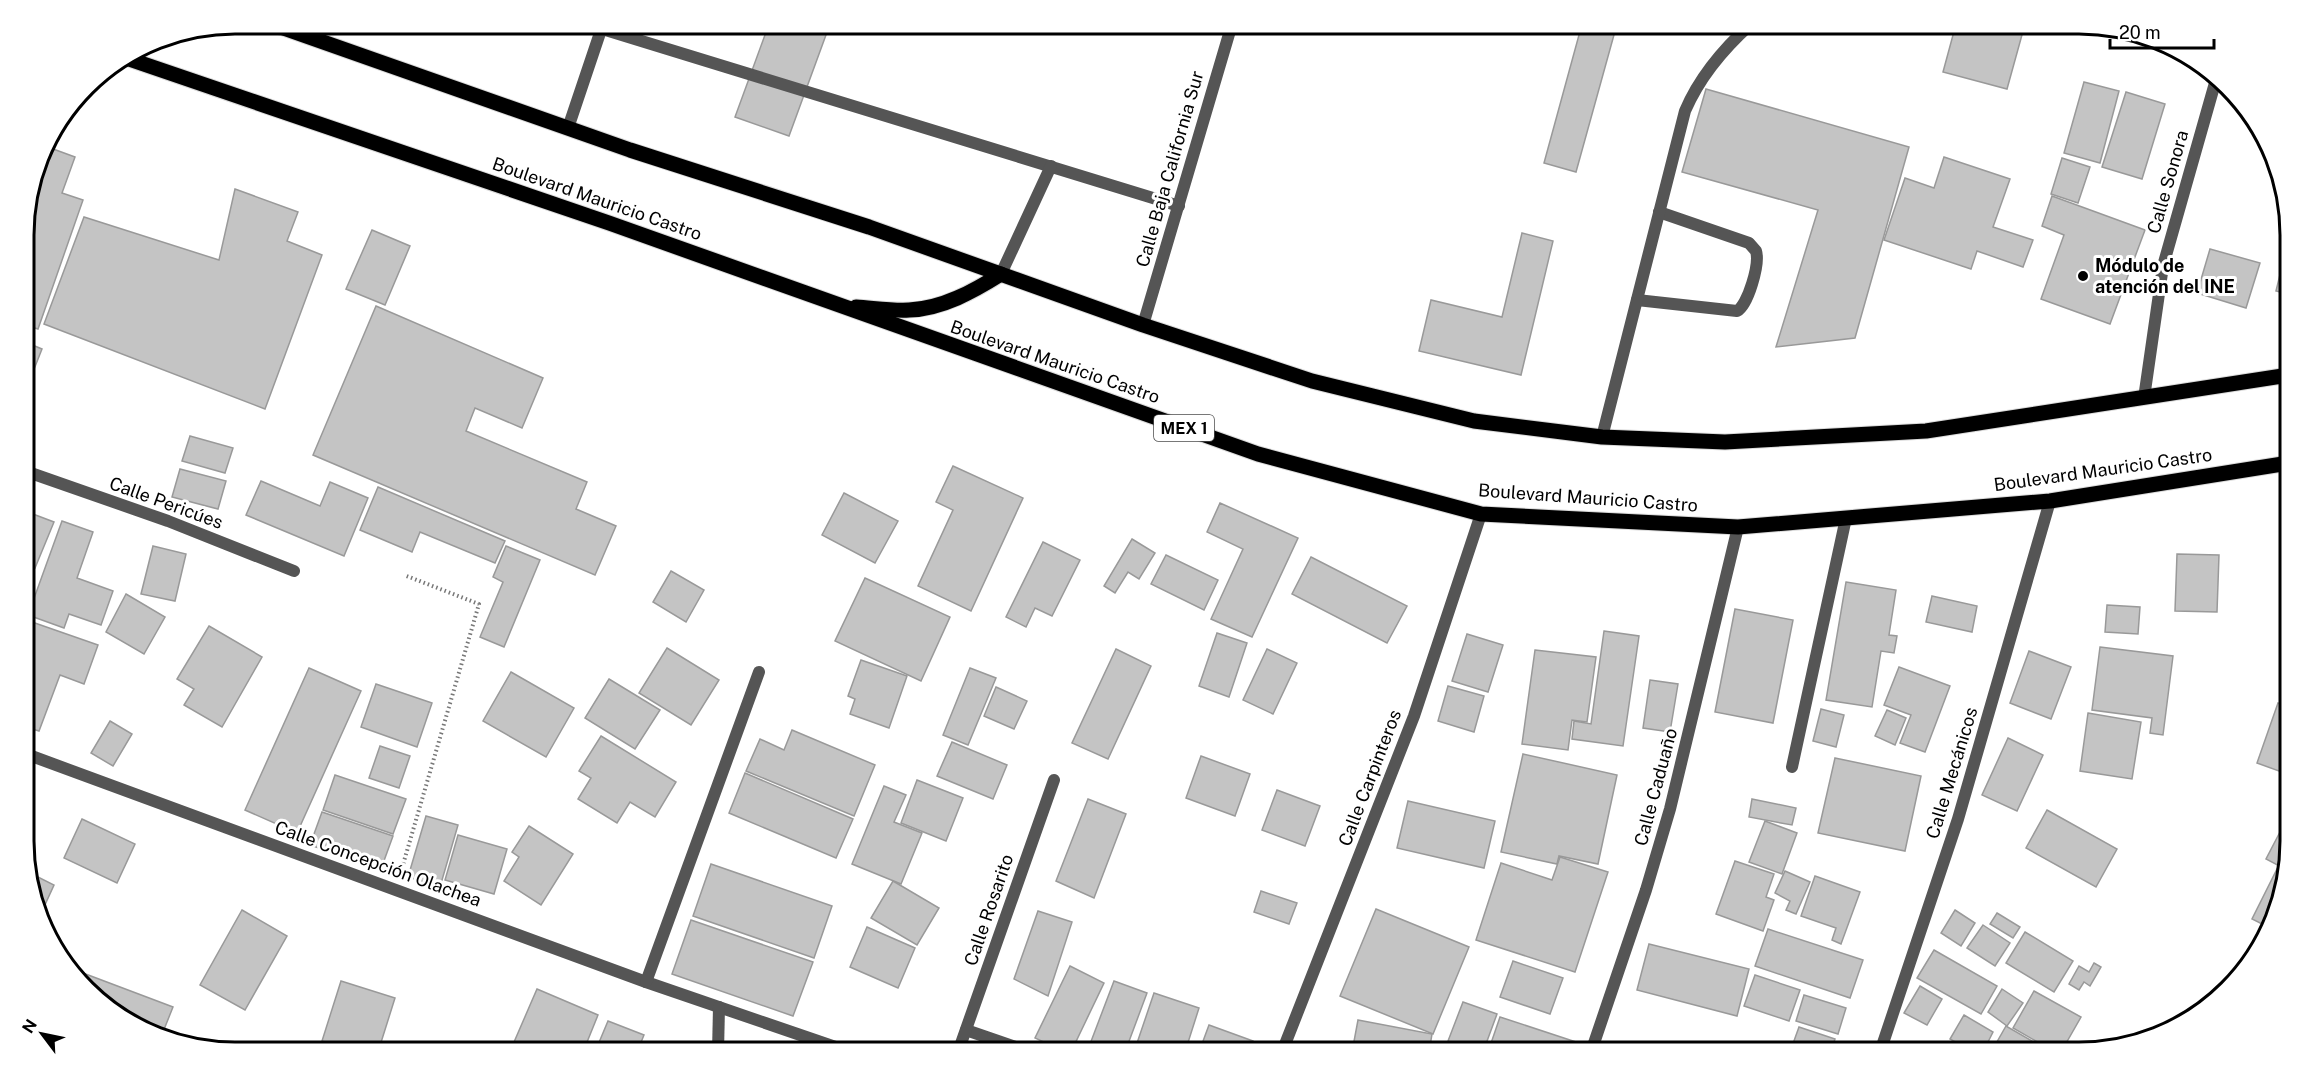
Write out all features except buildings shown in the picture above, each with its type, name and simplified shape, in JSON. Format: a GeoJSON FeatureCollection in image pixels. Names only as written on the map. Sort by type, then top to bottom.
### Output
{"type":"FeatureCollection","features":[{"type":"Feature","properties":{"kind":"main road"},"geometry":{"type":"LineString","coordinates":[[303,35],[568,128],[1312,381],[1474,422],[1602,437],[1725,442],[1926,431],[2280,376]]}},
{"type":"Feature","properties":{"kind":"main road","name":"Boulevard Mauricio Castro"},"geometry":{"type":"LineString","coordinates":[[135,61],[609,223],[1258,454],[1481,514],[1738,527],[2050,501],[2280,464]]}},
{"type":"Feature","properties":{"kind":"main road"},"geometry":{"type":"LineString","coordinates":[[838,306],[908,310],[926,308],[964,295],[1001,274]]}},
{"type":"Feature","properties":{"kind":"street","name":"Calle Baja California Sur"},"geometry":{"type":"LineString","coordinates":[[1143,325],[1229,34]]}},
{"type":"Feature","properties":{"kind":"street"},"geometry":{"type":"LineString","coordinates":[[1602,437],[1685,111],[1705,74],[1740,34]]}},
{"type":"Feature","properties":{"kind":"street"},"geometry":{"type":"LineString","coordinates":[[568,128],[599,35]]}},
{"type":"Feature","properties":{"kind":"street"},"geometry":{"type":"LineString","coordinates":[[627,35],[1179,206]]}},
{"type":"Feature","properties":{"kind":"street","name":"Calle Sonora"},"geometry":{"type":"LineString","coordinates":[[2144,398],[2163,266],[2214,87]]}},
{"type":"Feature","properties":{"kind":"street"},"geometry":{"type":"LineString","coordinates":[[1001,274],[1052,166]]}},
{"type":"Feature","properties":{"kind":"street"},"geometry":{"type":"LineString","coordinates":[[1637,300],[1737,311],[1746,304],[1757,262],[1756,251],[1749,243],[1659,212]]}},
{"type":"Feature","properties":{"kind":"street","name":"Calle Pericúes"},"geometry":{"type":"LineString","coordinates":[[35,474],[168,521],[294,571]]}},
{"type":"Feature","properties":{"kind":"street","name":"Calle Mecánicos"},"geometry":{"type":"LineString","coordinates":[[1884,1041],[1958,819],[2050,501]]}},
{"type":"Feature","properties":{"kind":"street","name":"Calle Carpinteros"},"geometry":{"type":"LineString","coordinates":[[1286,1041],[1414,716],[1481,514]]}},
{"type":"Feature","properties":{"kind":"street"},"geometry":{"type":"LineString","coordinates":[[1792,767],[1846,518]]}},
{"type":"Feature","properties":{"kind":"street","name":"Calle Caduaño"},"geometry":{"type":"LineString","coordinates":[[1594,1041],[1646,890],[1670,809],[1738,527]]}},
{"type":"Feature","properties":{"kind":"street"},"geometry":{"type":"LineString","coordinates":[[646,982],[759,672]]}},
{"type":"Feature","properties":{"kind":"street","name":"Calle Concepción Olachea"},"geometry":{"type":"LineString","coordinates":[[34,757],[646,982],[820,1042]]}},
{"type":"Feature","properties":{"kind":"street","name":"Calle Rosarito"},"geometry":{"type":"LineString","coordinates":[[962,1042],[1054,780]]}},
{"type":"Feature","properties":{"kind":"street"},"geometry":{"type":"LineString","coordinates":[[718,1042],[719,1007]]}},
{"type":"Feature","properties":{"kind":"street"},"geometry":{"type":"LineString","coordinates":[[966,1030],[1000,1042]]}},
{"type":"Feature","properties":{"kind":"path"},"geometry":{"type":"LineString","coordinates":[[395,889],[479,604],[404,575]]}},
{"type":"Feature","properties":{"kind":"place","name":"Módulo de atención del INE"},"geometry":{"type":"Point","coordinates":[2083,276]}}]}
